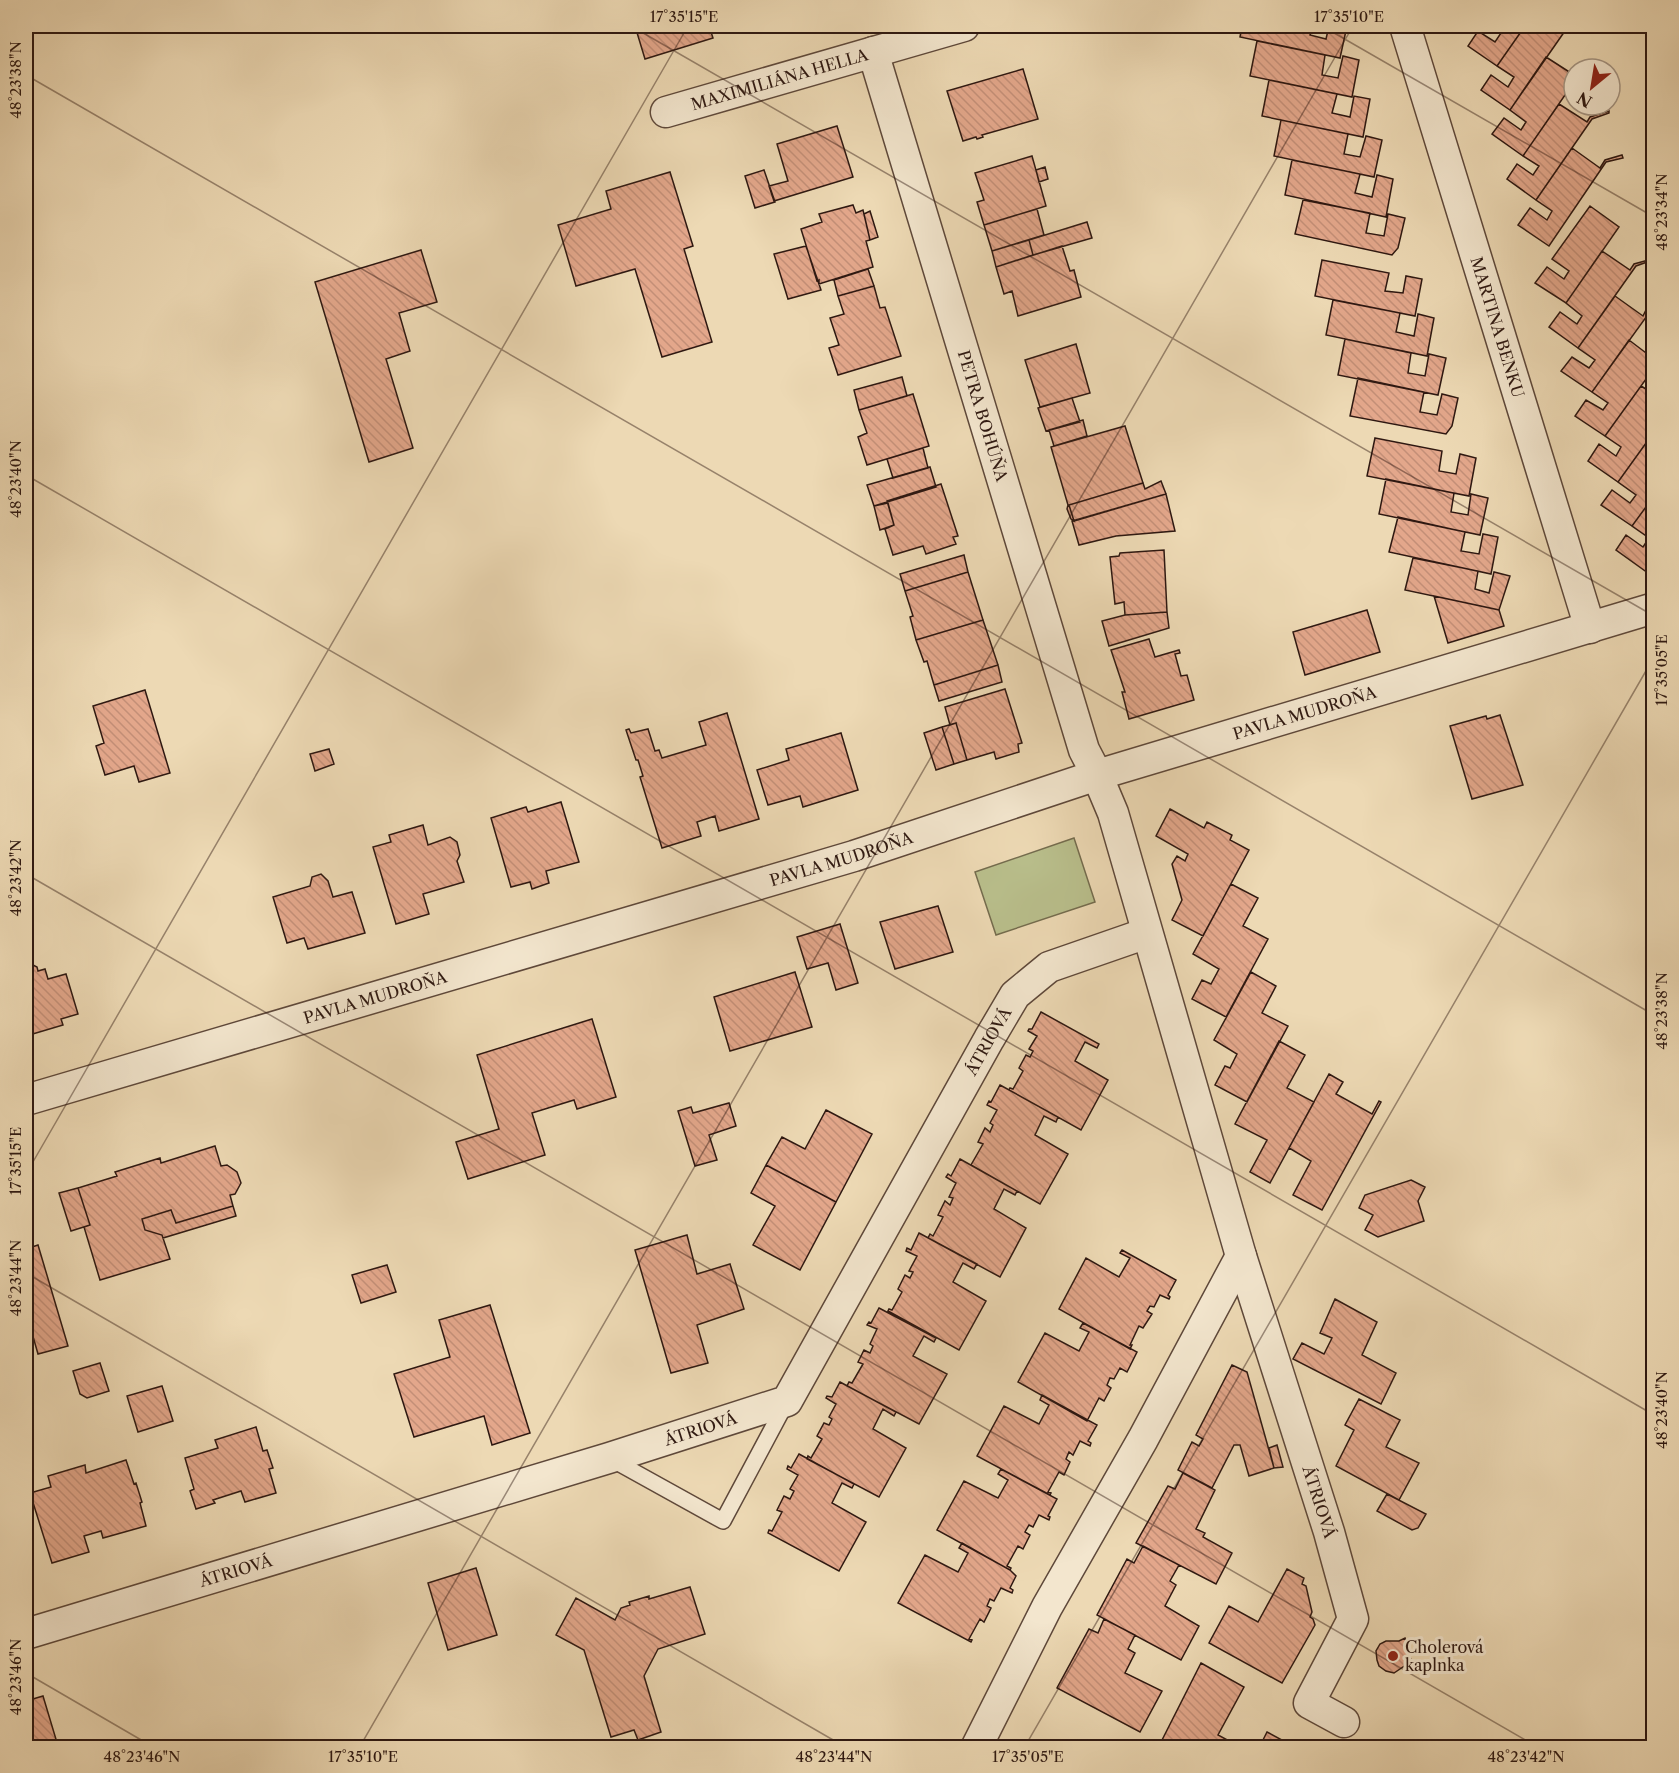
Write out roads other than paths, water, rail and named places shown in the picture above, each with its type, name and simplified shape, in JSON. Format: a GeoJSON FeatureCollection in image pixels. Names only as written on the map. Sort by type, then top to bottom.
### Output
{"type":"FeatureCollection","features":[{"type":"Feature","properties":{"kind":"street","name":"MAXIMILIÁNA HELLA"},"geometry":{"type":"LineString","coordinates":[[666,112],[964,26]]}},
{"type":"Feature","properties":{"kind":"street","name":"MARTINA BENKU"},"geometry":{"type":"LineString","coordinates":[[1406,26],[1590,628]]}},
{"type":"Feature","properties":{"kind":"street","name":"PETRA BOHÚŇA"},"geometry":{"type":"LineString","coordinates":[[873,52],[1084,750],[1097,775]]}},
{"type":"Feature","properties":{"kind":"street","name":"PAVLA MUDROŇA"},"geometry":{"type":"LineString","coordinates":[[26,1100],[854,856],[1097,775],[1653,608]]}},
{"type":"Feature","properties":{"kind":"street","name":"ÁTRIOVÁ"},"geometry":{"type":"LineString","coordinates":[[1097,775],[1113,813],[1241,1256],[1329,1532],[1353,1619],[1308,1703],[1344,1722]]}},
{"type":"Feature","properties":{"kind":"street","name":"ÁTRIOVÁ"},"geometry":{"type":"LineString","coordinates":[[26,1634],[609,1458],[788,1401],[1015,995],[1049,967],[1147,933]]}},
{"type":"Feature","properties":{"kind":"street"},"geometry":{"type":"LineString","coordinates":[[976,1748],[1047,1607],[1143,1439],[1241,1256]]}},
{"type":"Feature","properties":{"kind":"lane"},"geometry":{"type":"LineString","coordinates":[[609,1458],[723,1521],[788,1401]]}},
{"type":"Feature","properties":{"kind":"place","name":"Cholerová kaplnka"},"geometry":{"type":"Point","coordinates":[1393,1656]}}]}
